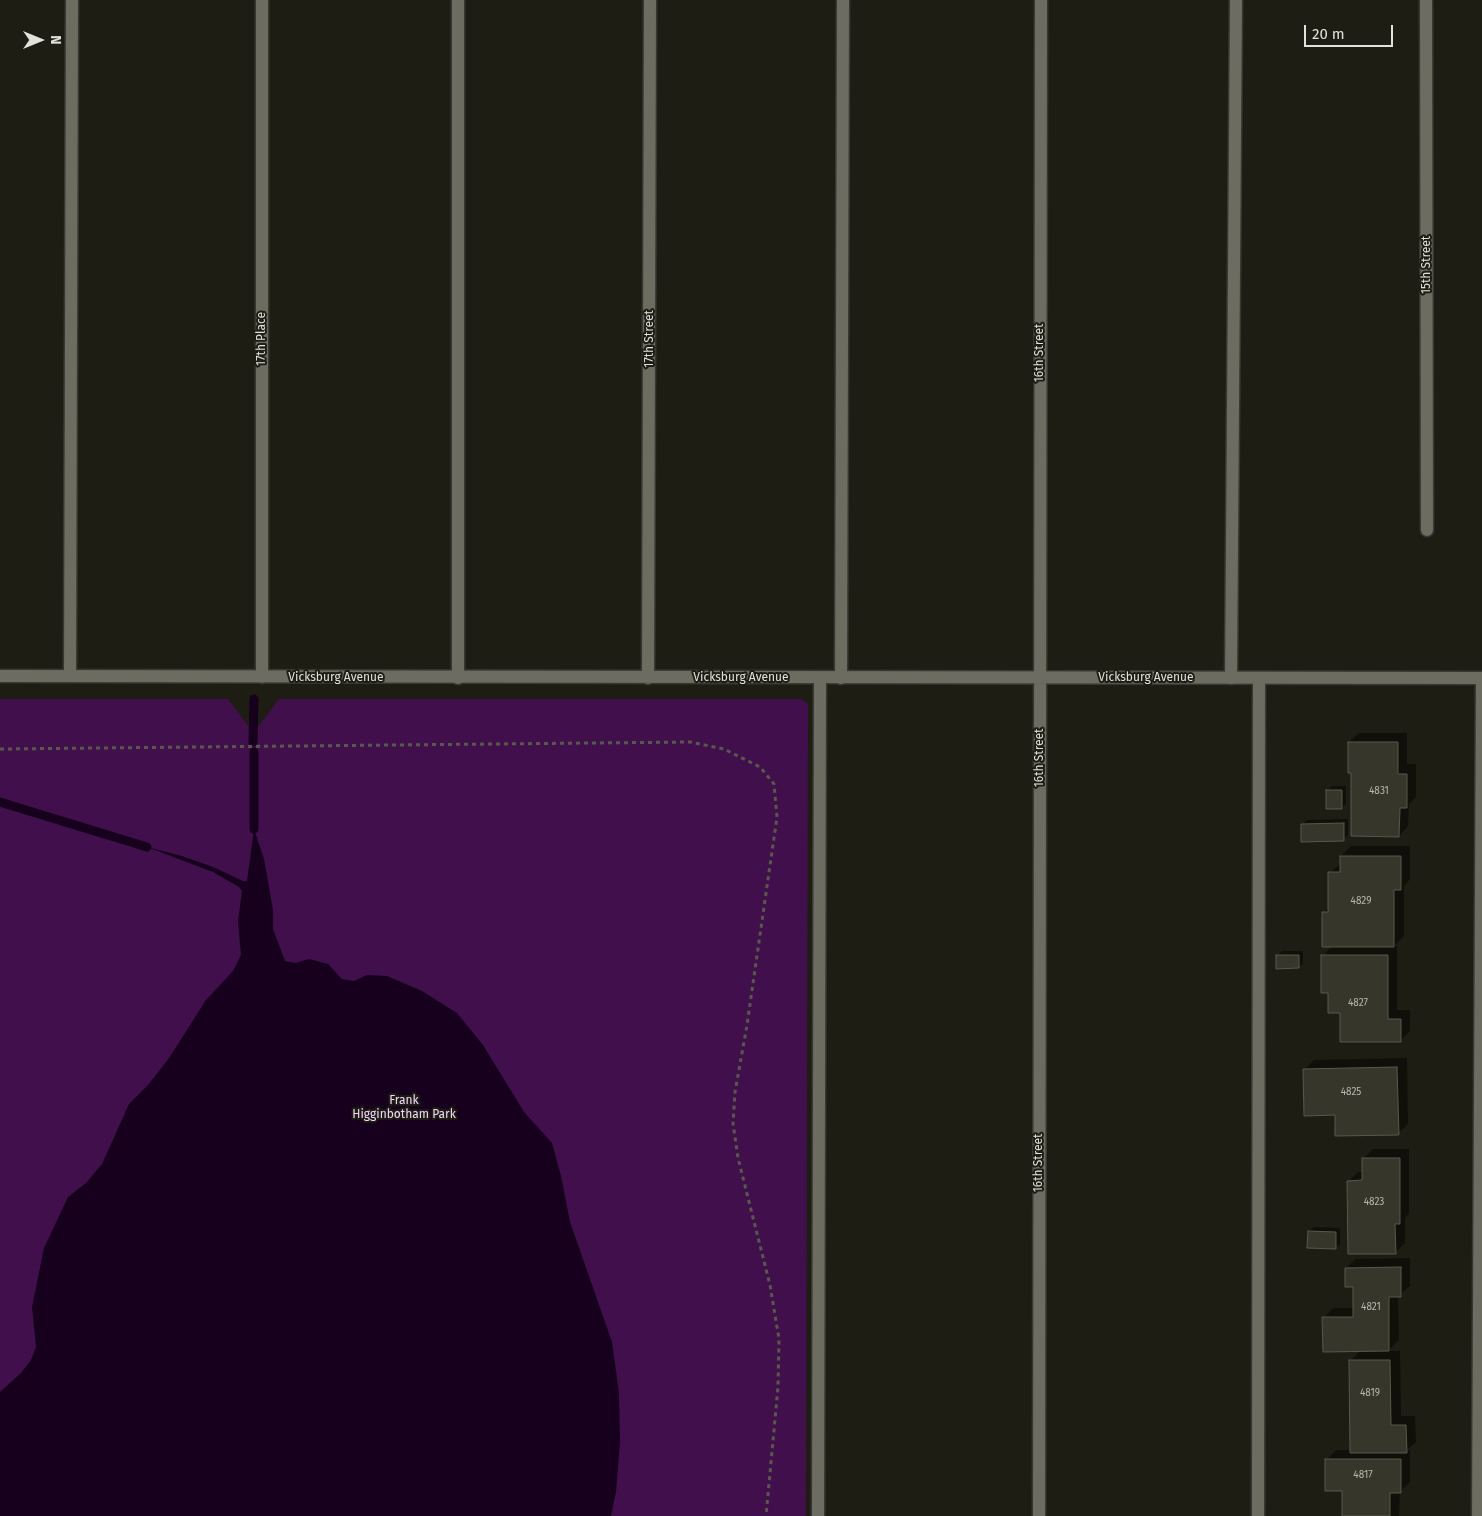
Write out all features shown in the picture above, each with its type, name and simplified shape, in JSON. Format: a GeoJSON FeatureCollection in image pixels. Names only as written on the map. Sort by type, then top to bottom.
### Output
{"type":"FeatureCollection","features":[{"type":"Feature","properties":{"kind":"street"},"geometry":{"type":"LineString","coordinates":[[70,676],[72,0]]}},
{"type":"Feature","properties":{"kind":"street","name":"17th Place"},"geometry":{"type":"LineString","coordinates":[[262,0],[262,677]]}},
{"type":"Feature","properties":{"kind":"street"},"geometry":{"type":"LineString","coordinates":[[458,0],[458,678]]}},
{"type":"Feature","properties":{"kind":"street","name":"17th Street"},"geometry":{"type":"LineString","coordinates":[[648,678],[650,0]]}},
{"type":"Feature","properties":{"kind":"street"},"geometry":{"type":"LineString","coordinates":[[841,678],[843,0]]}},
{"type":"Feature","properties":{"kind":"street","name":"16th Street"},"geometry":{"type":"LineString","coordinates":[[1038,1516],[1041,0]]}},
{"type":"Feature","properties":{"kind":"street"},"geometry":{"type":"LineString","coordinates":[[1231,678],[1236,0]]}},
{"type":"Feature","properties":{"kind":"street","name":"15th Street"},"geometry":{"type":"LineString","coordinates":[[1426,0],[1427,530]]}},
{"type":"Feature","properties":{"kind":"street","name":"Vicksburg Avenue"},"geometry":{"type":"LineString","coordinates":[[0,676],[1482,678]]}},
{"type":"Feature","properties":{"kind":"street"},"geometry":{"type":"LineString","coordinates":[[818,1516],[820,678]]}},
{"type":"Feature","properties":{"kind":"street"},"geometry":{"type":"LineString","coordinates":[[1258,1516],[1259,678]]}},
{"type":"Feature","properties":{"kind":"street"},"geometry":{"type":"LineString","coordinates":[[1478,1516],[1482,678]]}},
{"type":"Feature","properties":{"kind":"path"},"geometry":{"type":"LineString","coordinates":[[0,750],[690,742],[731,752],[760,767],[774,784],[777,817],[747,1025],[735,1092],[733,1123],[738,1158],[770,1284],[779,1339],[778,1387],[766,1516]]}},
{"type":"Feature","properties":{"kind":"green space","name":"Frank Higginbotham Park"},"geometry":{"type":"Polygon","coordinates":[[[0,699],[228,699],[249,727],[258,727],[279,699],[801,699],[808,704],[806,1516],[0,1516],[0,699]]]}},
{"type":"Feature","properties":{"kind":"shaded area"},"geometry":{"type":"Polygon","coordinates":[[[254,829],[264,859],[273,910],[273,929],[285,961],[295,963],[309,959],[328,964],[342,979],[354,981],[367,975],[387,976],[422,991],[457,1013],[483,1045],[524,1112],[552,1143],[570,1222],[612,1342],[619,1393],[620,1442],[616,1492],[611,1516],[0,1516],[0,1392],[21,1373],[31,1360],[36,1347],[32,1307],[44,1248],[68,1197],[86,1183],[102,1164],[129,1104],[148,1085],[169,1058],[206,1000],[233,971],[241,955],[238,921],[242,891],[239,887],[213,872],[147,847],[182,856],[247,881],[254,829]]]}},
{"type":"Feature","properties":{"kind":"building"},"geometry":{"type":"Polygon","coordinates":[[[1348,742],[1398,742],[1398,774],[1407,774],[1407,808],[1400,808],[1399,837],[1351,836],[1351,773],[1348,773],[1348,742]]]}},
{"type":"Feature","properties":{"kind":"building"},"geometry":{"type":"Polygon","coordinates":[[[1326,790],[1342,790],[1342,809],[1326,809],[1326,790]]]}},
{"type":"Feature","properties":{"kind":"building"},"geometry":{"type":"Polygon","coordinates":[[[1344,823],[1344,841],[1301,842],[1301,824],[1344,823]]]}},
{"type":"Feature","properties":{"kind":"building"},"geometry":{"type":"Polygon","coordinates":[[[1340,856],[1401,856],[1401,890],[1394,890],[1394,947],[1322,947],[1322,912],[1328,912],[1328,872],[1340,872],[1340,856]]]}},
{"type":"Feature","properties":{"kind":"building"},"geometry":{"type":"Polygon","coordinates":[[[1276,955],[1299,955],[1299,968],[1276,969],[1276,955]]]}},
{"type":"Feature","properties":{"kind":"building"},"geometry":{"type":"Polygon","coordinates":[[[1321,955],[1388,955],[1388,1019],[1401,1019],[1401,1042],[1340,1042],[1340,1013],[1328,1013],[1328,993],[1321,993],[1321,955]]]}},
{"type":"Feature","properties":{"kind":"building"},"geometry":{"type":"Polygon","coordinates":[[[1397,1067],[1399,1135],[1335,1136],[1335,1115],[1304,1116],[1303,1069],[1397,1067]]]}},
{"type":"Feature","properties":{"kind":"building"},"geometry":{"type":"Polygon","coordinates":[[[1362,1158],[1400,1158],[1400,1224],[1395,1224],[1396,1254],[1348,1254],[1347,1181],[1362,1180],[1362,1158]]]}},
{"type":"Feature","properties":{"kind":"building"},"geometry":{"type":"Polygon","coordinates":[[[1308,1231],[1336,1232],[1336,1249],[1307,1248],[1308,1231]]]}},
{"type":"Feature","properties":{"kind":"building"},"geometry":{"type":"Polygon","coordinates":[[[1401,1267],[1401,1297],[1389,1297],[1389,1351],[1323,1352],[1322,1317],[1353,1317],[1353,1287],[1345,1287],[1345,1268],[1401,1267]]]}},
{"type":"Feature","properties":{"kind":"building"},"geometry":{"type":"Polygon","coordinates":[[[1349,1360],[1390,1360],[1391,1425],[1406,1425],[1407,1453],[1350,1453],[1349,1360]]]}},
{"type":"Feature","properties":{"kind":"building"},"geometry":{"type":"Polygon","coordinates":[[[1325,1459],[1401,1459],[1401,1493],[1390,1493],[1390,1516],[1342,1516],[1342,1491],[1325,1491],[1325,1459]]]}},
{"type":"Feature","properties":{"kind":"waterway"},"geometry":{"type":"LineString","coordinates":[[253,742],[254,699]]}},
{"type":"Feature","properties":{"kind":"waterway"},"geometry":{"type":"LineString","coordinates":[[254,752],[254,829]]}},
{"type":"Feature","properties":{"kind":"waterway"},"geometry":{"type":"LineString","coordinates":[[0,802],[147,847]]}}]}
